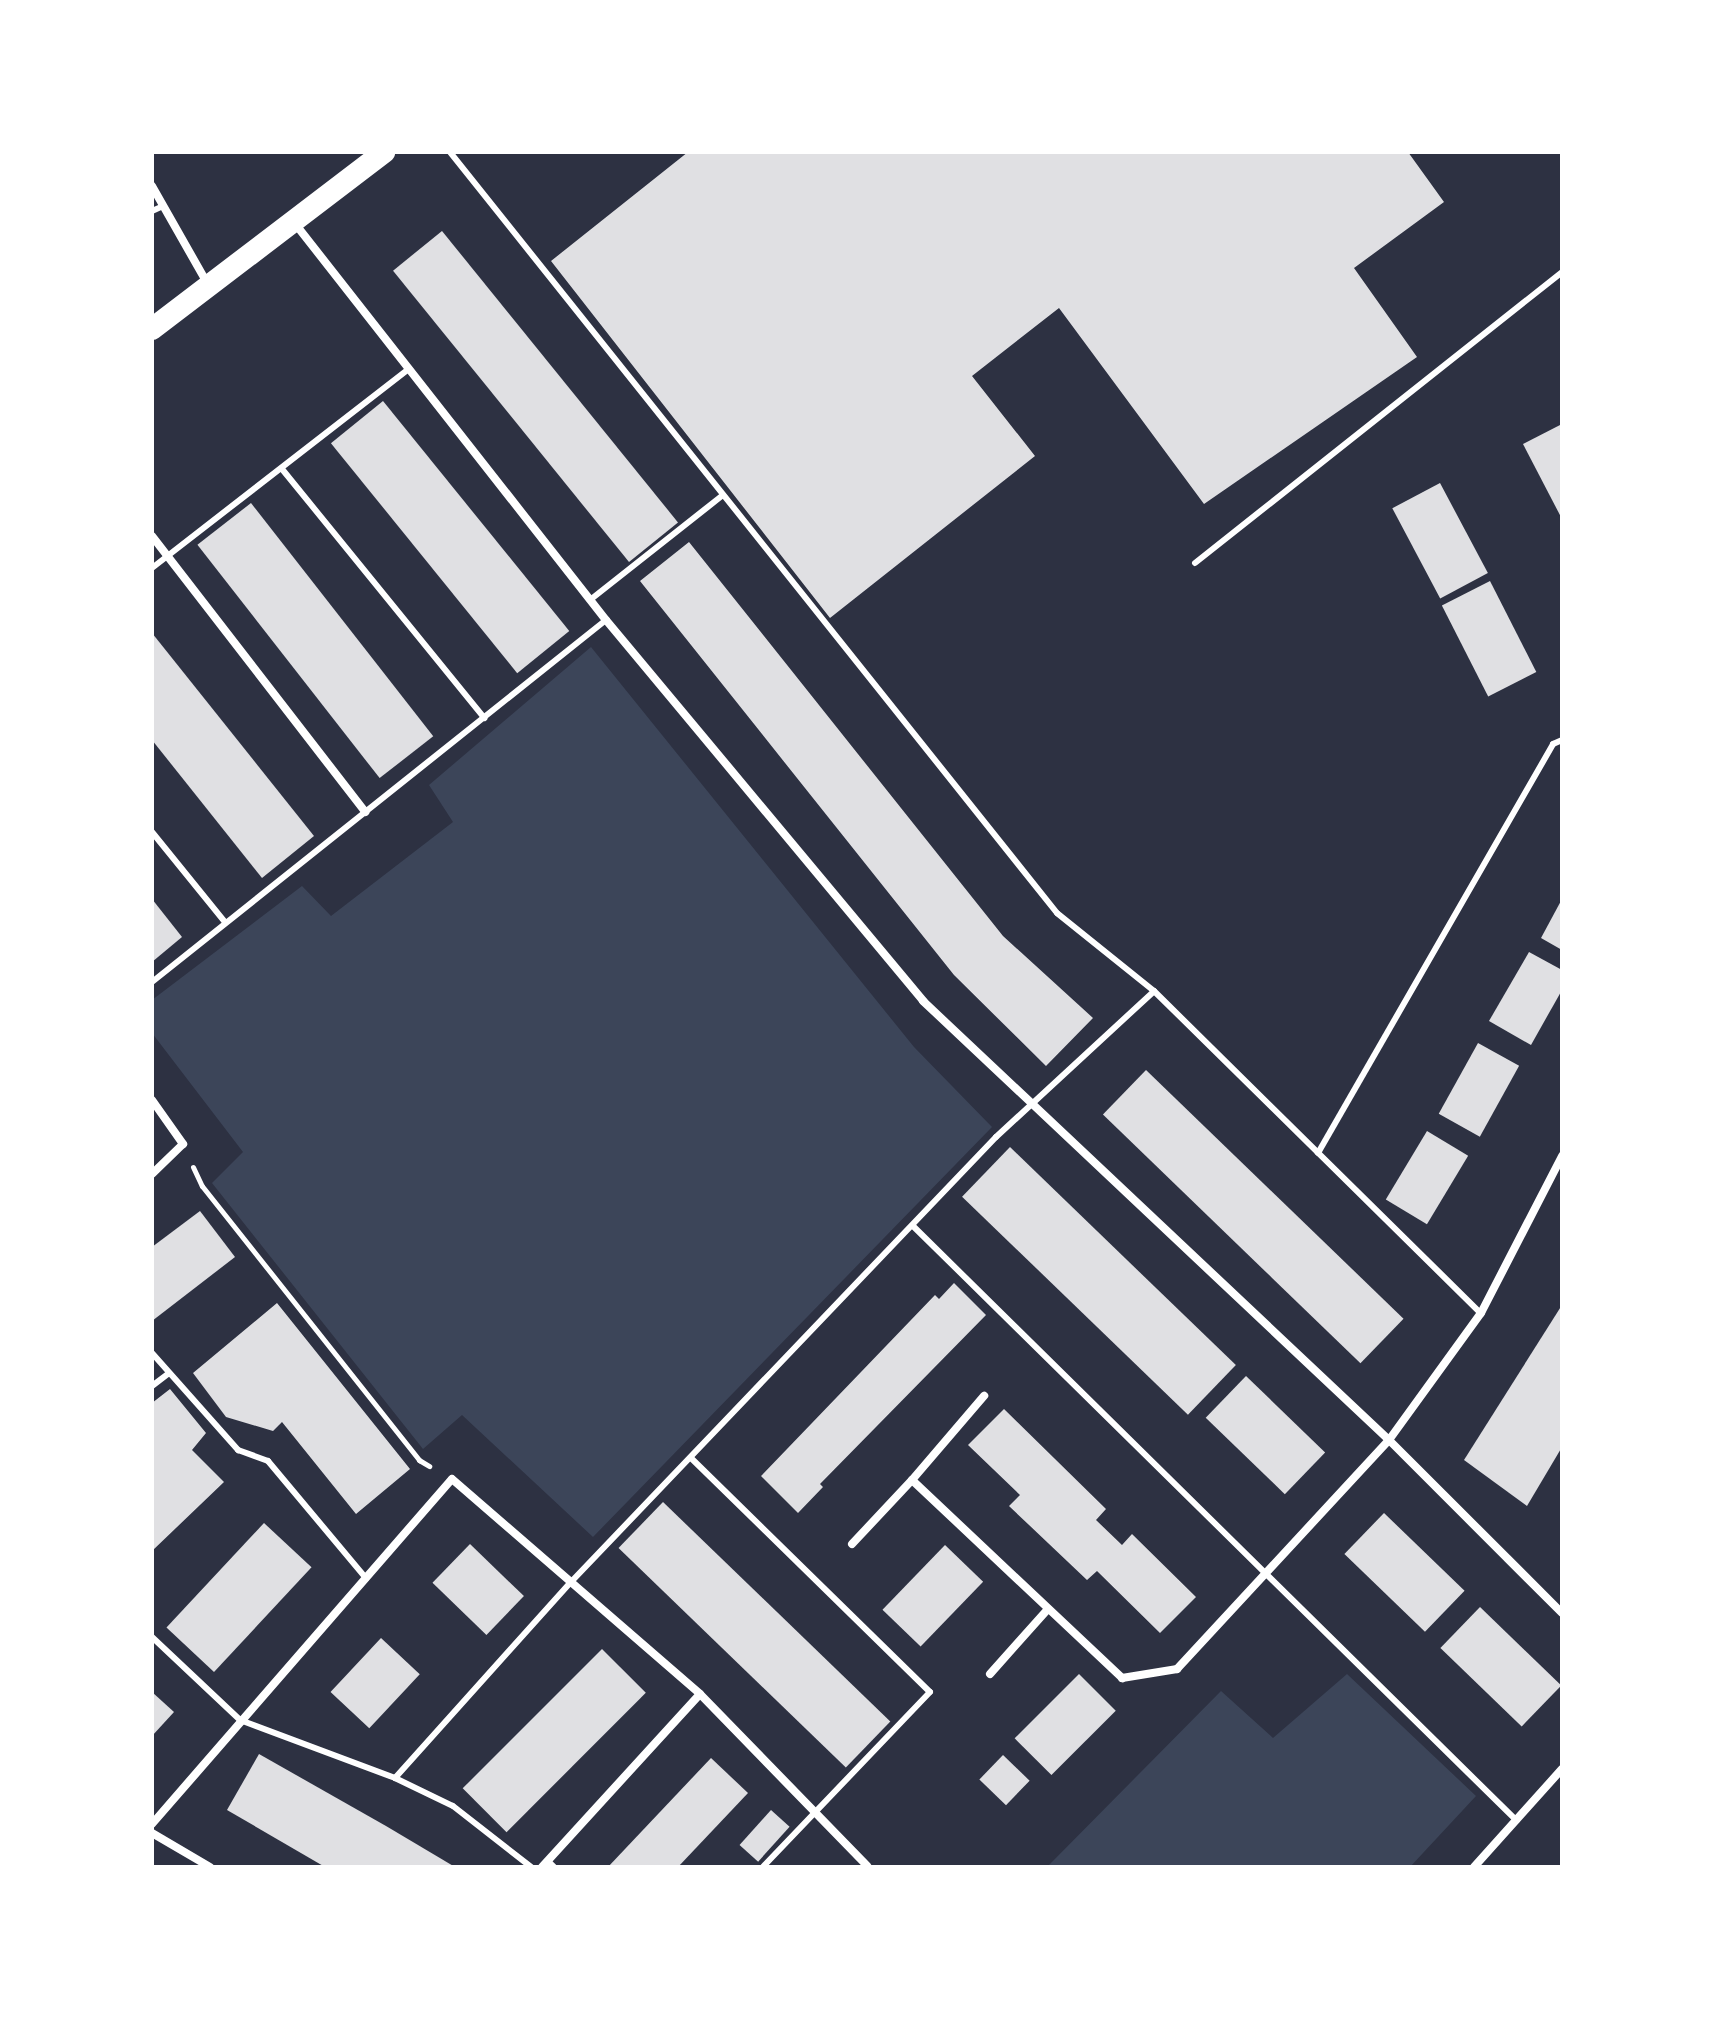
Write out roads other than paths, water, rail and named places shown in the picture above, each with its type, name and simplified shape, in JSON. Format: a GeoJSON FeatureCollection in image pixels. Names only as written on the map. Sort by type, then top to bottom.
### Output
{"type":"FeatureCollection","features":[{"type":"Feature","properties":{"kind":"highway"},"geometry":{"type":"LineString","coordinates":[[152,329],[384,152]]}},
{"type":"Feature","properties":{"kind":"street"},"geometry":{"type":"LineString","coordinates":[[152,186],[208,286]]}},
{"type":"Feature","properties":{"kind":"street"},"geometry":{"type":"LineString","coordinates":[[293,221],[606,620],[923,1001],[1028,1105],[1389,1440],[1562,1613]]}},
{"type":"Feature","properties":{"kind":"street"},"geometry":{"type":"LineString","coordinates":[[152,536],[365,812]]}},
{"type":"Feature","properties":{"kind":"street"},"geometry":{"type":"LineString","coordinates":[[152,1100],[183,1144],[152,1174]]}},
{"type":"Feature","properties":{"kind":"street"},"geometry":{"type":"LineString","coordinates":[[912,1480],[1122,1678],[1177,1669],[1389,1440],[1481,1313],[1562,1156]]}},
{"type":"Feature","properties":{"kind":"street"},"geometry":{"type":"LineString","coordinates":[[852,1544],[984,1396]]}},
{"type":"Feature","properties":{"kind":"street"},"geometry":{"type":"LineString","coordinates":[[152,1824],[452,1479],[700,1694],[813,1814],[867,1866]]}},
{"type":"Feature","properties":{"kind":"street"},"geometry":{"type":"LineString","coordinates":[[990,1674],[1048,1609]]}},
{"type":"Feature","properties":{"kind":"street"},"geometry":{"type":"LineString","coordinates":[[548,1865],[700,1694]]}},
{"type":"Feature","properties":{"kind":"street"},"geometry":{"type":"LineString","coordinates":[[1474,1867],[1562,1769]]}},
{"type":"Feature","properties":{"kind":"street"},"geometry":{"type":"LineString","coordinates":[[152,1833],[210,1867]]}},
{"type":"Feature","properties":{"kind":"lane"},"geometry":{"type":"LineString","coordinates":[[450,152],[1057,913],[1154,991],[1481,1313]]}},
{"type":"Feature","properties":{"kind":"lane"},"geometry":{"type":"LineString","coordinates":[[152,211],[163,206]]}},
{"type":"Feature","properties":{"kind":"lane"},"geometry":{"type":"LineString","coordinates":[[1195,563],[1562,272]]}},
{"type":"Feature","properties":{"kind":"lane"},"geometry":{"type":"LineString","coordinates":[[152,568],[409,369]]}},
{"type":"Feature","properties":{"kind":"lane"},"geometry":{"type":"LineString","coordinates":[[282,469],[484,718]]}},
{"type":"Feature","properties":{"kind":"lane"},"geometry":{"type":"LineString","coordinates":[[590,600],[723,495]]}},
{"type":"Feature","properties":{"kind":"lane"},"geometry":{"type":"LineString","coordinates":[[152,982],[606,620]]}},
{"type":"Feature","properties":{"kind":"lane"},"geometry":{"type":"LineString","coordinates":[[1318,1153],[1553,744],[1562,740]]}},
{"type":"Feature","properties":{"kind":"lane"},"geometry":{"type":"LineString","coordinates":[[152,832],[225,922]]}},
{"type":"Feature","properties":{"kind":"lane"},"geometry":{"type":"LineString","coordinates":[[395,1778],[571,1582],[1028,1105],[1154,991]]}},
{"type":"Feature","properties":{"kind":"lane"},"geometry":{"type":"LineString","coordinates":[[914,1227],[1517,1821]]}},
{"type":"Feature","properties":{"kind":"lane"},"geometry":{"type":"LineString","coordinates":[[152,1353],[238,1450],[268,1461],[366,1578]]}},
{"type":"Feature","properties":{"kind":"lane"},"geometry":{"type":"LineString","coordinates":[[152,1386],[168,1374]]}},
{"type":"Feature","properties":{"kind":"lane"},"geometry":{"type":"LineString","coordinates":[[692,1459],[930,1692],[763,1867]]}},
{"type":"Feature","properties":{"kind":"lane"},"geometry":{"type":"LineString","coordinates":[[152,1637],[240,1720],[395,1778],[453,1806],[531,1867]]}}]}
